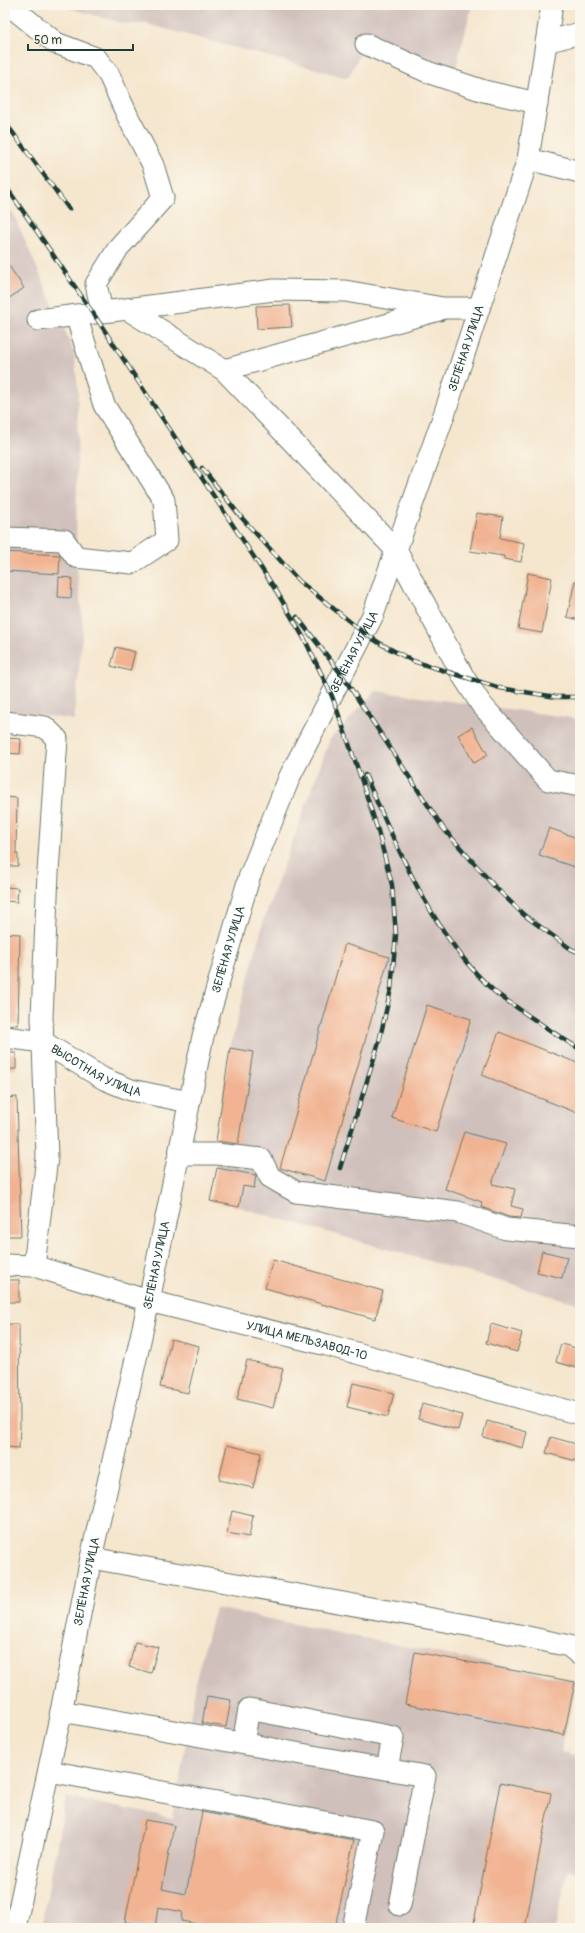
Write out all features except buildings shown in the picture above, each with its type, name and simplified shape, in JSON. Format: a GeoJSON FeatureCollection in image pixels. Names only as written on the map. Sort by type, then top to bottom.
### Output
{"type":"FeatureCollection","features":[{"type":"Feature","properties":{"kind":"street"},"geometry":{"type":"LineString","coordinates":[[9,5],[56,43],[96,58],[109,75],[129,119],[153,165],[163,198],[119,247],[96,284],[102,312]]}},
{"type":"Feature","properties":{"kind":"street","name":"ЗЕЛЁНАЯ УЛИЦА"},"geometry":{"type":"LineString","coordinates":[[15,1928],[61,1711],[91,1558],[150,1301],[203,1036],[249,878],[290,776],[373,615],[445,412],[528,159],[552,5]]}},
{"type":"Feature","properties":{"kind":"street"},"geometry":{"type":"LineString","coordinates":[[546,42],[580,33]]}},
{"type":"Feature","properties":{"kind":"street"},"geometry":{"type":"LineString","coordinates":[[366,44],[430,73],[484,91],[536,103]]}},
{"type":"Feature","properties":{"kind":"street"},"geometry":{"type":"LineString","coordinates":[[528,159],[580,172]]}},
{"type":"Feature","properties":{"kind":"street"},"geometry":{"type":"LineString","coordinates":[[38,320],[274,290],[345,291],[443,308],[479,308]]}},
{"type":"Feature","properties":{"kind":"street"},"geometry":{"type":"LineString","coordinates":[[224,370],[443,308]]}},
{"type":"Feature","properties":{"kind":"street"},"geometry":{"type":"LineString","coordinates":[[127,309],[224,370],[396,550],[463,676],[481,704],[548,780],[580,786]]}},
{"type":"Feature","properties":{"kind":"street"},"geometry":{"type":"LineString","coordinates":[[5,538],[64,540],[76,557],[132,563],[166,540],[164,500],[104,404],[76,315]]}},
{"type":"Feature","properties":{"kind":"street"},"geometry":{"type":"LineString","coordinates":[[5,722],[45,727],[57,739],[48,872],[42,1017],[48,1157],[34,1266]]}},
{"type":"Feature","properties":{"kind":"street","name":"ВЫСОТНАЯ УЛИЦА"},"geometry":{"type":"LineString","coordinates":[[5,1037],[43,1042],[104,1078],[131,1090],[189,1102]]}},
{"type":"Feature","properties":{"kind":"street"},"geometry":{"type":"LineString","coordinates":[[179,1154],[216,1154],[260,1159],[270,1177],[296,1192],[458,1212],[506,1229],[580,1236]]}},
{"type":"Feature","properties":{"kind":"street","name":"УЛИЦА МЕЛЬЗАВОД-10"},"geometry":{"type":"LineString","coordinates":[[5,1265],[34,1266],[150,1301],[327,1345],[580,1414]]}},
{"type":"Feature","properties":{"kind":"street"},"geometry":{"type":"LineString","coordinates":[[91,1558],[500,1630],[569,1646],[580,1655]]}},
{"type":"Feature","properties":{"kind":"street"},"geometry":{"type":"LineString","coordinates":[[243,1743],[249,1709],[393,1737],[387,1769]]}},
{"type":"Feature","properties":{"kind":"street"},"geometry":{"type":"LineString","coordinates":[[61,1711],[425,1776],[400,1905]]}},
{"type":"Feature","properties":{"kind":"street"},"geometry":{"type":"LineString","coordinates":[[48,1771],[373,1831],[353,1928]]}},
{"type":"Feature","properties":{"kind":"shaded area"},"geometry":{"type":"Polygon","coordinates":[[[58,5],[472,5],[456,68],[369,37],[348,78],[147,24],[125,24],[58,5]]]}},
{"type":"Feature","properties":{"kind":"shaded area"},"geometry":{"type":"Polygon","coordinates":[[[12,211],[74,352],[78,391],[76,557],[83,627],[74,720],[5,710],[5,214],[12,211]]]}},
{"type":"Feature","properties":{"kind":"shaded area"},"geometry":{"type":"Polygon","coordinates":[[[376,691],[580,719],[580,1304],[239,1207],[210,1201],[217,1168],[216,1141],[230,1048],[264,919],[330,739],[376,691]]]}},
{"type":"Feature","properties":{"kind":"shaded area"},"geometry":{"type":"Polygon","coordinates":[[[215,1608],[577,1681],[561,1752],[580,1756],[580,1873],[568,1870],[555,1928],[41,1928],[66,1797],[173,1818],[198,1671],[215,1608]]]}},
{"type":"Feature","properties":{"kind":"railway"},"geometry":{"type":"LineString","coordinates":[[5,122],[69,209]]}},
{"type":"Feature","properties":{"kind":"railway"},"geometry":{"type":"LineString","coordinates":[[5,185],[93,313],[277,592],[305,640],[332,696],[360,775],[378,831],[392,885],[396,935],[391,989],[379,1042],[340,1168]]}},
{"type":"Feature","properties":{"kind":"railway"},"geometry":{"type":"LineString","coordinates":[[202,468],[241,517],[299,581],[364,633],[381,644],[413,661],[500,688],[556,697],[580,697]]}},
{"type":"Feature","properties":{"kind":"railway"},"geometry":{"type":"LineString","coordinates":[[297,617],[342,675],[443,828],[495,887],[524,915],[571,949],[580,953]]}},
{"type":"Feature","properties":{"kind":"railway"},"geometry":{"type":"LineString","coordinates":[[365,775],[390,832],[419,890],[435,919],[453,945],[473,970],[495,992],[549,1030],[580,1049]]}}]}
